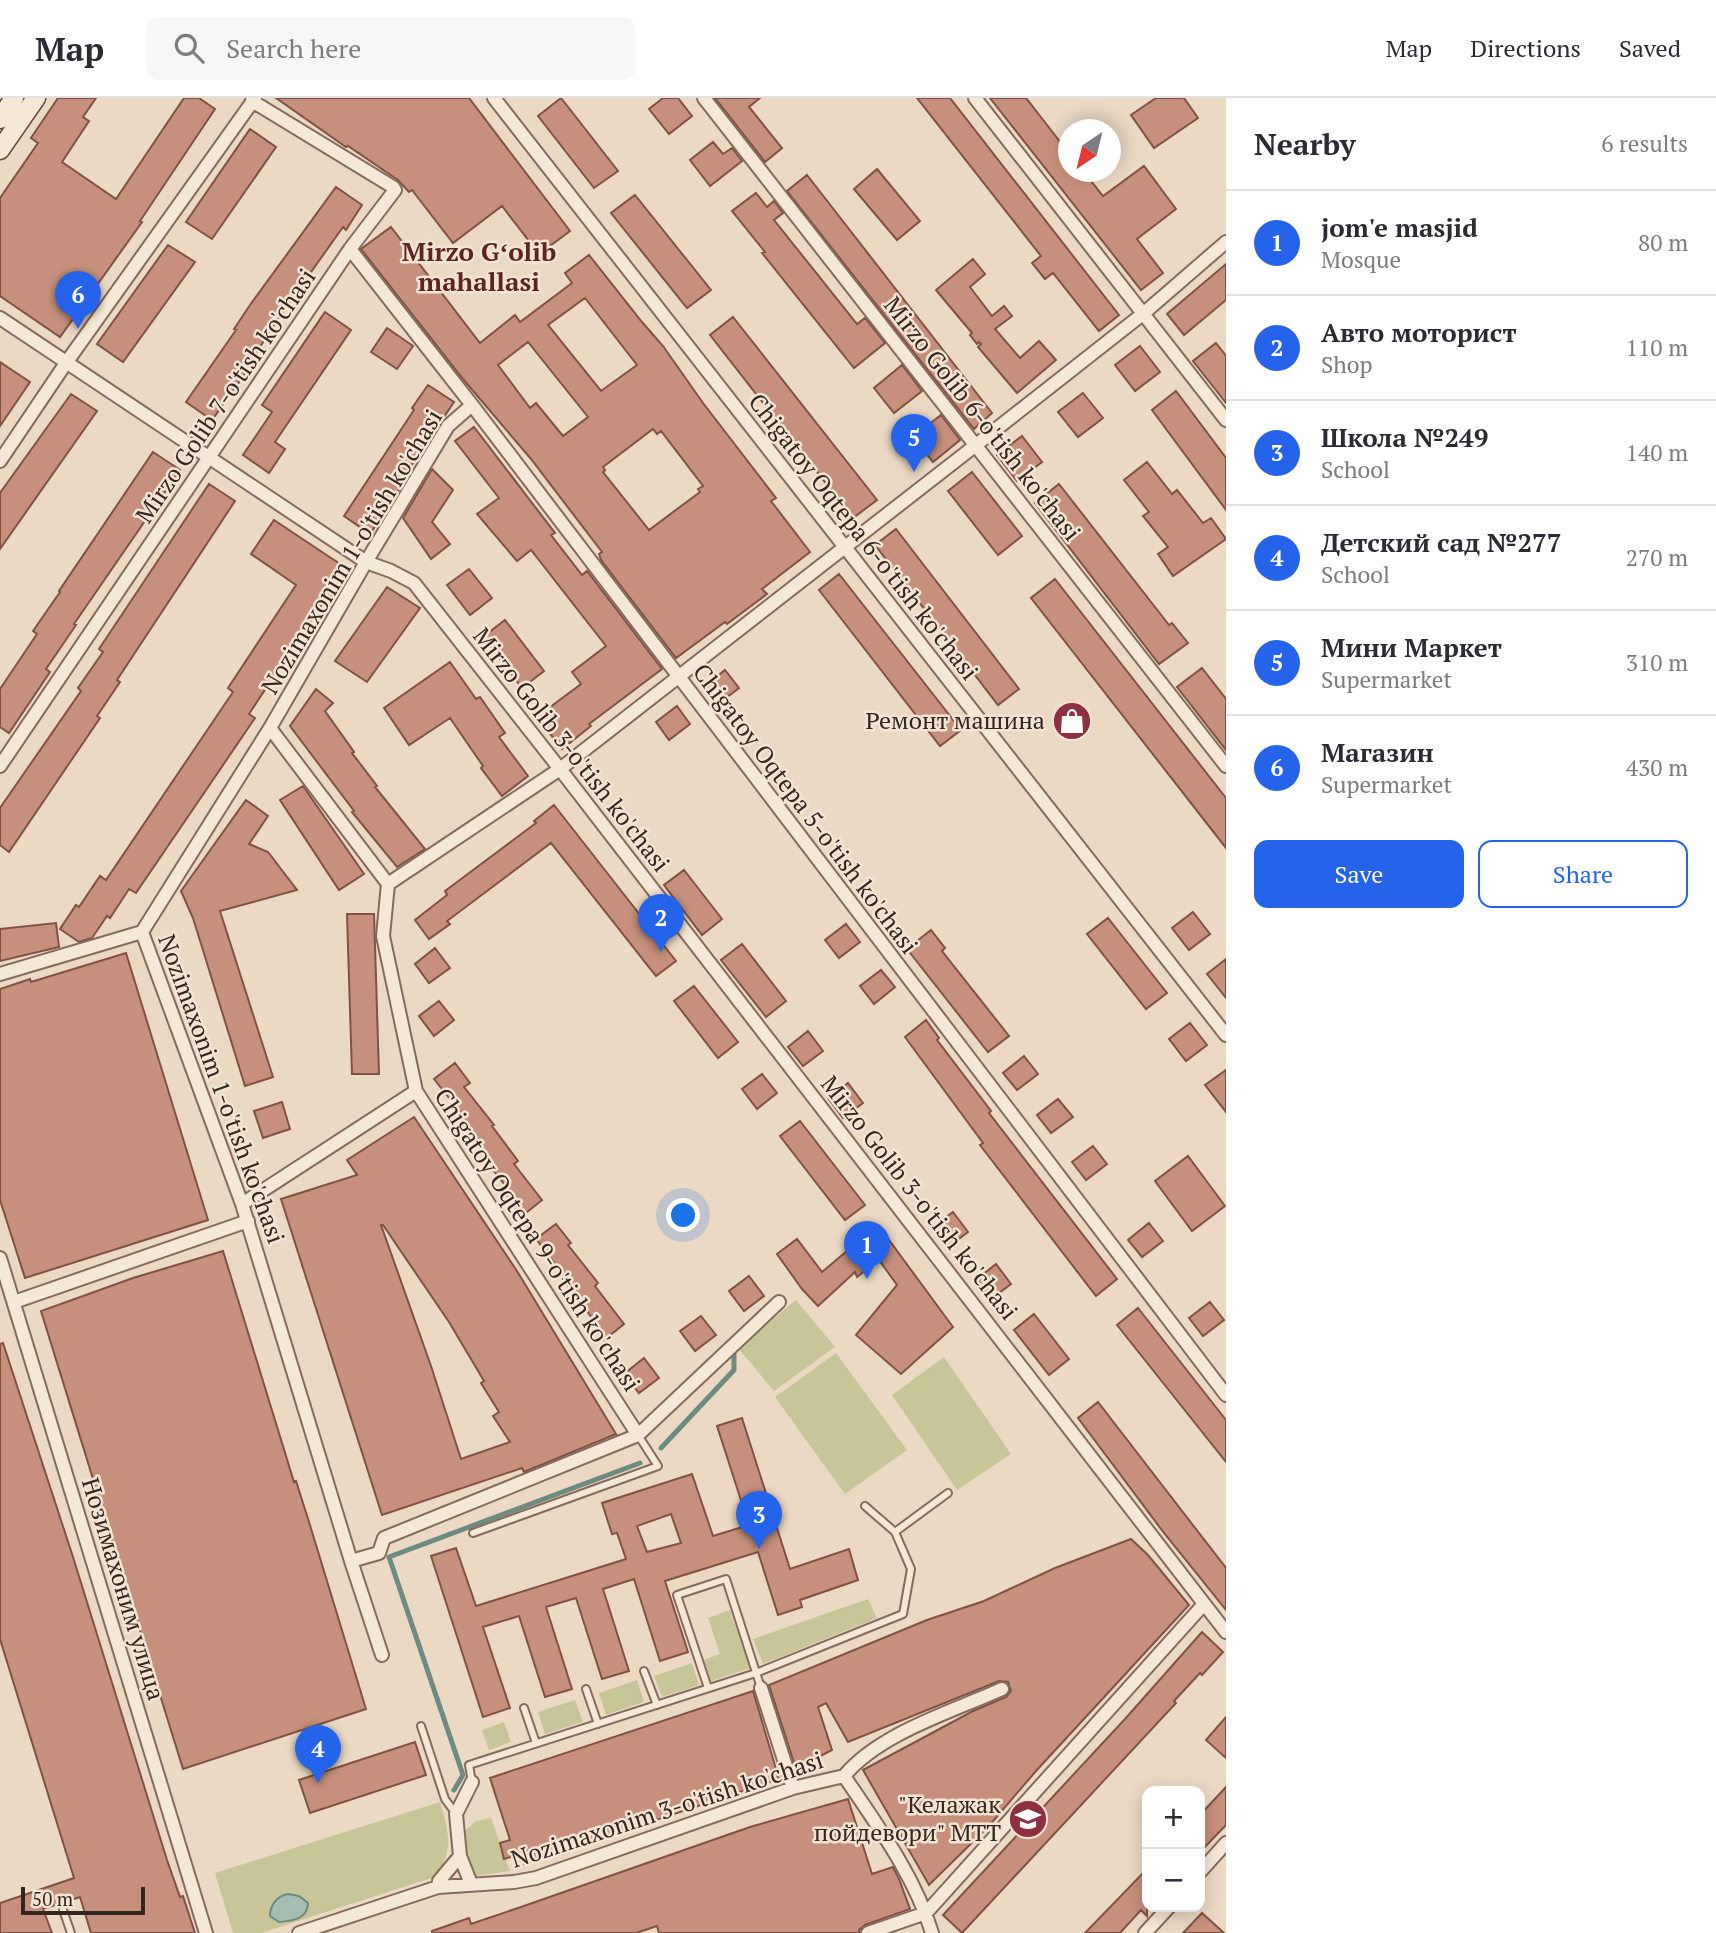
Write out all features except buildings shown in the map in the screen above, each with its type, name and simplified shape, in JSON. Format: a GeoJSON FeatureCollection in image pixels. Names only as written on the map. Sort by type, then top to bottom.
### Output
{"type":"FeatureCollection","features":[{"type":"Feature","properties":{"kind":"main road"},"geometry":{"type":"LineString","coordinates":[[0,119],[14,98]]}},
{"type":"Feature","properties":{"kind":"main road"},"geometry":{"type":"LineString","coordinates":[[0,150],[36,98]]}},
{"type":"Feature","properties":{"kind":"street","name":"Chigatoy Oqtepa 6-o'tish ko'chasi"},"geometry":{"type":"LineString","coordinates":[[494,98],[1226,1035]]}},
{"type":"Feature","properties":{"kind":"street","name":"Mirzo Golib 6-o'tish ko'chasi"},"geometry":{"type":"LineString","coordinates":[[704,98],[1226,766]]}},
{"type":"Feature","properties":{"kind":"street"},"geometry":{"type":"LineString","coordinates":[[975,98],[1226,420]]}},
{"type":"Feature","properties":{"kind":"street"},"geometry":{"type":"LineString","coordinates":[[0,461],[66,363],[254,100]]}},
{"type":"Feature","properties":{"kind":"street","name":"Mirzo Golib 7-o'tish ko'chasi"},"geometry":{"type":"LineString","coordinates":[[0,766],[350,249],[394,193],[393,187],[254,100]]}},
{"type":"Feature","properties":{"kind":"street"},"geometry":{"type":"LineString","coordinates":[[270,728],[388,884],[561,768],[1144,313],[1226,242]]}},
{"type":"Feature","properties":{"kind":"street","name":"Chigatoy Oqtepa 5-o'tish ko'chasi"},"geometry":{"type":"LineString","coordinates":[[350,249],[1226,1395]]}},
{"type":"Feature","properties":{"kind":"street","name":"Mirzo Golib 3-o'tish ko'chasi"},"geometry":{"type":"LineString","coordinates":[[0,318],[366,562],[414,583],[561,768],[1226,1632]]}},
{"type":"Feature","properties":{"kind":"street","name":"Nozimaxonim 1-o'tish ko'chasi"},"geometry":{"type":"LineString","coordinates":[[382,1655],[248,1222],[142,932],[270,728],[448,426],[471,405]]}},
{"type":"Feature","properties":{"kind":"street","name":"Chigatoy Oqtepa 9-o'tish ko'chasi"},"geometry":{"type":"LineString","coordinates":[[388,884],[383,936],[415,1091],[638,1435]]}},
{"type":"Feature","properties":{"kind":"street"},"geometry":{"type":"LineString","coordinates":[[0,975],[142,932]]}},
{"type":"Feature","properties":{"kind":"street"},"geometry":{"type":"LineString","coordinates":[[242,1204],[415,1091]]}},
{"type":"Feature","properties":{"kind":"street"},"geometry":{"type":"LineString","coordinates":[[14,1302],[248,1222]]}},
{"type":"Feature","properties":{"kind":"street","name":"Нозимахоним улица"},"geometry":{"type":"LineString","coordinates":[[0,1258],[206,1933]]}},
{"type":"Feature","properties":{"kind":"street"},"geometry":{"type":"LineString","coordinates":[[351,1561],[379,1553],[384,1538],[638,1435],[779,1302]]}},
{"type":"Feature","properties":{"kind":"street"},"geometry":{"type":"LineString","coordinates":[[868,1933],[926,1913],[1205,1604]]}},
{"type":"Feature","properties":{"kind":"street"},"geometry":{"type":"LineString","coordinates":[[761,1688],[793,1788]]}},
{"type":"Feature","properties":{"kind":"street"},"geometry":{"type":"LineString","coordinates":[[932,1933],[926,1913],[886,1838],[844,1776],[854,1764],[879,1746],[919,1725],[1002,1689]]}},
{"type":"Feature","properties":{"kind":"street","name":"Nozimaxonim 3-o'tish ko'chasi"},"geometry":{"type":"LineString","coordinates":[[299,1933],[438,1887],[536,1878],[793,1788],[844,1776]]}},
{"type":"Feature","properties":{"kind":"street"},"geometry":{"type":"LineString","coordinates":[[471,1884],[460,1856],[456,1814],[472,1782]]}},
{"type":"Feature","properties":{"kind":"street"},"geometry":{"type":"LineString","coordinates":[[1205,1866],[1226,1843]]}},
{"type":"Feature","properties":{"kind":"street"},"geometry":{"type":"LineString","coordinates":[[438,1887],[439,1881],[460,1856]]}},
{"type":"Feature","properties":{"kind":"street"},"geometry":{"type":"LineString","coordinates":[[1145,1933],[1164,1912]]}},
{"type":"Feature","properties":{"kind":"lane"},"geometry":{"type":"LineString","coordinates":[[473,1532],[658,1466],[638,1435]]}},
{"type":"Feature","properties":{"kind":"lane"},"geometry":{"type":"LineString","coordinates":[[895,1532],[947,1493]]}},
{"type":"Feature","properties":{"kind":"lane"},"geometry":{"type":"LineString","coordinates":[[472,1782],[469,1765],[756,1673],[903,1614],[911,1569],[895,1532],[865,1506]]}},
{"type":"Feature","properties":{"kind":"lane"},"geometry":{"type":"LineString","coordinates":[[708,1688],[677,1595],[726,1579],[761,1688]]}},
{"type":"Feature","properties":{"kind":"lane"},"geometry":{"type":"LineString","coordinates":[[644,1671],[657,1705]]}},
{"type":"Feature","properties":{"kind":"lane"},"geometry":{"type":"LineString","coordinates":[[586,1689],[598,1724]]}},
{"type":"Feature","properties":{"kind":"lane"},"geometry":{"type":"LineString","coordinates":[[524,1708],[536,1744]]}},
{"type":"Feature","properties":{"kind":"lane"},"geometry":{"type":"LineString","coordinates":[[421,1726],[445,1799],[456,1814]]}},
{"type":"Feature","properties":{"kind":"lane"},"geometry":{"type":"LineString","coordinates":[[63,1910],[71,1933]]}},
{"type":"Feature","properties":{"kind":"shaded area"},"geometry":{"type":"Polygon","coordinates":[[[796,1300],[835,1347],[774,1391],[738,1348],[796,1300]]]}},
{"type":"Feature","properties":{"kind":"shaded area"},"geometry":{"type":"Polygon","coordinates":[[[836,1353],[907,1450],[845,1494],[775,1397],[836,1353]]]}},
{"type":"Feature","properties":{"kind":"shaded area"},"geometry":{"type":"Polygon","coordinates":[[[944,1357],[1011,1454],[957,1490],[892,1395],[944,1357]]]}},
{"type":"Feature","properties":{"kind":"shaded area"},"geometry":{"type":"Polygon","coordinates":[[[868,1599],[877,1618],[763,1664],[753,1639],[868,1599]]]}},
{"type":"Feature","properties":{"kind":"shaded area"},"geometry":{"type":"Polygon","coordinates":[[[730,1610],[750,1668],[711,1681],[704,1660],[720,1654],[708,1618],[730,1610]]]}},
{"type":"Feature","properties":{"kind":"shaded area"},"geometry":{"type":"Polygon","coordinates":[[[692,1663],[699,1685],[662,1697],[654,1676],[692,1663]]]}},
{"type":"Feature","properties":{"kind":"shaded area"},"geometry":{"type":"Polygon","coordinates":[[[637,1680],[644,1702],[606,1715],[599,1693],[637,1680]]]}},
{"type":"Feature","properties":{"kind":"shaded area"},"geometry":{"type":"Polygon","coordinates":[[[575,1700],[583,1722],[545,1734],[538,1712],[575,1700]]]}},
{"type":"Feature","properties":{"kind":"shaded area"},"geometry":{"type":"Polygon","coordinates":[[[504,1722],[511,1742],[489,1750],[482,1730],[504,1722]]]}},
{"type":"Feature","properties":{"kind":"shaded area"},"geometry":{"type":"Polygon","coordinates":[[[440,1802],[446,1822],[448,1848],[438,1876],[261,1933],[233,1933],[215,1873],[440,1802]]]}},
{"type":"Feature","properties":{"kind":"shaded area"},"geometry":{"type":"Polygon","coordinates":[[[491,1818],[510,1871],[476,1876],[467,1858],[465,1831],[476,1821],[491,1818]]]}},
{"type":"Feature","properties":{"kind":"shaded area"},"geometry":{"type":"Polygon","coordinates":[[[288,1894],[299,1896],[308,1903],[307,1908],[298,1918],[279,1922],[270,1916],[271,1908],[277,1899],[288,1894]]]}},
{"type":"Feature","properties":{"kind":"waterway"},"geometry":{"type":"LineString","coordinates":[[661,1448],[734,1370],[734,1354]]}},
{"type":"Feature","properties":{"kind":"waterway"},"geometry":{"type":"LineString","coordinates":[[454,1790],[463,1775],[389,1557],[640,1463]]}},
{"type":"Feature","properties":{"kind":"place","name":"Магазин"},"geometry":{"type":"Point","coordinates":[78,329]}},
{"type":"Feature","properties":{"kind":"place","name":"Мини Маркет"},"geometry":{"type":"Point","coordinates":[914,472]}},
{"type":"Feature","properties":{"kind":"place","name":"Ремонт машина"},"geometry":{"type":"Point","coordinates":[1072,721]}},
{"type":"Feature","properties":{"kind":"place","name":"Авто моторист"},"geometry":{"type":"Point","coordinates":[661,952]}},
{"type":"Feature","properties":{"kind":"place","name":"jom'e masjid"},"geometry":{"type":"Point","coordinates":[867,1279]}},
{"type":"Feature","properties":{"kind":"place","name":"Школа №249"},"geometry":{"type":"Point","coordinates":[759,1549]}},
{"type":"Feature","properties":{"kind":"place","name":"Детский сад №277"},"geometry":{"type":"Point","coordinates":[318,1783]}},
{"type":"Feature","properties":{"kind":"place","name":"\"Келажак пойдевори\" МТТ"},"geometry":{"type":"Point","coordinates":[1028,1819]}},
{"type":"Feature","properties":{"kind":"district","name":"Mirzo Gʻolib mahallasi"},"geometry":{"type":"Point","coordinates":[479,267]}}]}
